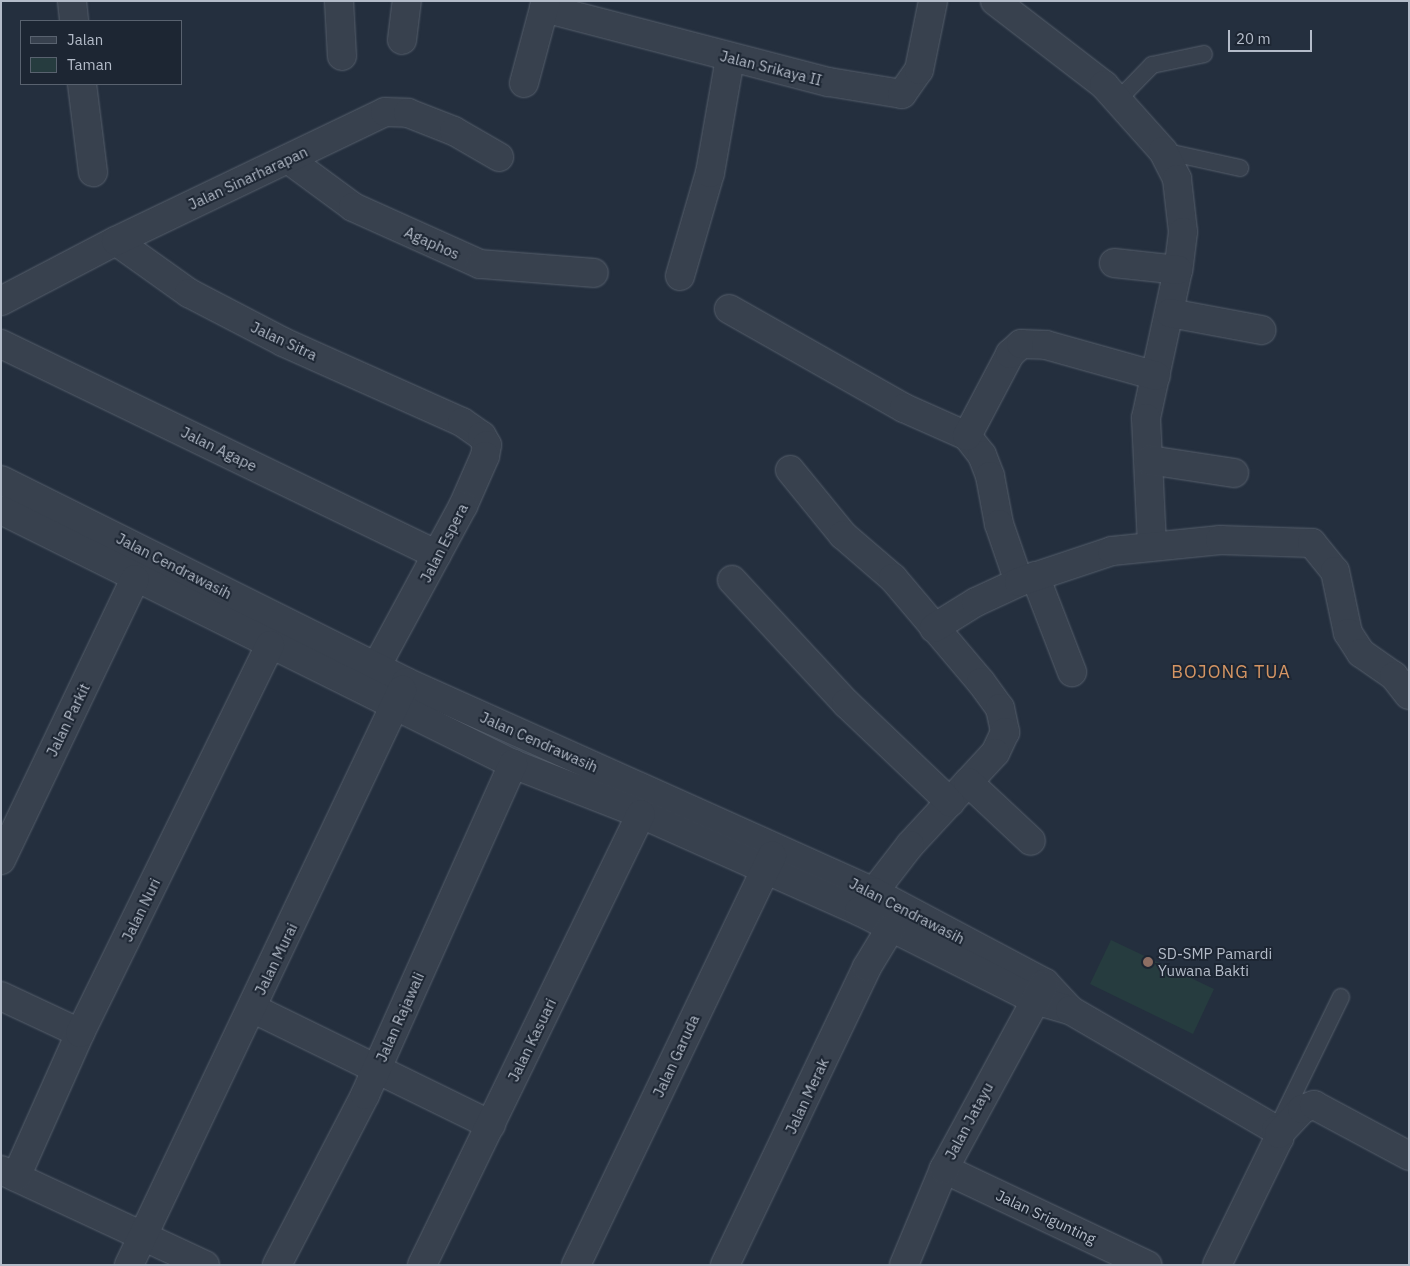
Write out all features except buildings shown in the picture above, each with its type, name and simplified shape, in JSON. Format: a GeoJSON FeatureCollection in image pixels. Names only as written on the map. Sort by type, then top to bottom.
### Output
{"type":"FeatureCollection","features":[{"type":"Feature","properties":{"kind":"street"},"geometry":{"type":"LineString","coordinates":[[72,1],[74,20]]}},
{"type":"Feature","properties":{"kind":"street"},"geometry":{"type":"LineString","coordinates":[[339,1],[342,56]]}},
{"type":"Feature","properties":{"kind":"street"},"geometry":{"type":"LineString","coordinates":[[402,40],[407,1]]}},
{"type":"Feature","properties":{"kind":"street","name":"Jalan Srikaya II"},"geometry":{"type":"LineString","coordinates":[[545,5],[730,58],[829,82],[902,94],[919,70],[933,1]]}},
{"type":"Feature","properties":{"kind":"street"},"geometry":{"type":"LineString","coordinates":[[995,1],[1104,85],[1163,151],[1178,180],[1183,232],[1178,270],[1146,418],[1152,544]]}},
{"type":"Feature","properties":{"kind":"street"},"geometry":{"type":"LineString","coordinates":[[524,83],[545,5]]}},
{"type":"Feature","properties":{"kind":"street"},"geometry":{"type":"LineString","coordinates":[[680,276],[710,173],[730,58]]}},
{"type":"Feature","properties":{"kind":"street"},"geometry":{"type":"LineString","coordinates":[[82,85],[93,172]]}},
{"type":"Feature","properties":{"kind":"street","name":"Jalan Sinarharapan"},"geometry":{"type":"LineString","coordinates":[[1,301],[116,241],[385,112],[408,113],[454,131],[499,157]]}},
{"type":"Feature","properties":{"kind":"street","name":"Agaphos"},"geometry":{"type":"LineString","coordinates":[[288,159],[353,206],[480,264],[594,273]]}},
{"type":"Feature","properties":{"kind":"street","name":"Jalan Sitra"},"geometry":{"type":"LineString","coordinates":[[116,241],[189,293],[283,342],[462,422]]}},
{"type":"Feature","properties":{"kind":"street"},"geometry":{"type":"LineString","coordinates":[[1114,263],[1178,270]]}},
{"type":"Feature","properties":{"kind":"street"},"geometry":{"type":"LineString","coordinates":[[729,309],[904,408],[968,436],[982,455],[990,476],[999,524],[1072,672]]}},
{"type":"Feature","properties":{"kind":"street"},"geometry":{"type":"LineString","coordinates":[[1170,313],[1261,330]]}},
{"type":"Feature","properties":{"kind":"street","name":"Jalan Agape"},"geometry":{"type":"LineString","coordinates":[[1,344],[437,555]]}},
{"type":"Feature","properties":{"kind":"street"},"geometry":{"type":"LineString","coordinates":[[968,436],[1010,354],[1021,344],[1046,345],[1156,376]]}},
{"type":"Feature","properties":{"kind":"street","name":"Jalan Espera"},"geometry":{"type":"LineString","coordinates":[[376,667],[464,506],[487,445],[482,436],[462,422]]}},
{"type":"Feature","properties":{"kind":"street"},"geometry":{"type":"LineString","coordinates":[[1149,460],[1234,474]]}},
{"type":"Feature","properties":{"kind":"street"},"geometry":{"type":"LineString","coordinates":[[790,470],[843,534],[893,578],[1000,708],[1005,732],[995,752],[866,901]]}},
{"type":"Feature","properties":{"kind":"street","name":"Jalan Cendrawasih"},"geometry":{"type":"LineString","coordinates":[[1,480],[406,682],[770,860],[866,901],[1040,991],[1277,1132]]}},
{"type":"Feature","properties":{"kind":"street","name":"Jalan Cendrawasih"},"geometry":{"type":"LineString","coordinates":[[4,518],[514,764],[641,814],[770,860]]}},
{"type":"Feature","properties":{"kind":"street"},"geometry":{"type":"LineString","coordinates":[[934,628],[976,602],[1027,579],[1112,551],[1152,544],[1244,540],[1312,543],[1335,571],[1348,633],[1362,653],[1394,676],[1409,695]]}},
{"type":"Feature","properties":{"kind":"street","name":"Jalan Parkit"},"geometry":{"type":"LineString","coordinates":[[1,860],[135,580]]}},
{"type":"Feature","properties":{"kind":"street"},"geometry":{"type":"LineString","coordinates":[[732,580],[846,702],[950,802]]}},
{"type":"Feature","properties":{"kind":"street","name":"Jalan Nuri"},"geometry":{"type":"LineString","coordinates":[[9,1174],[270,645]]}},
{"type":"Feature","properties":{"kind":"street","name":"Jalan Murai"},"geometry":{"type":"LineString","coordinates":[[129,1265],[406,682]]}},
{"type":"Feature","properties":{"kind":"street","name":"Jalan Rajawali"},"geometry":{"type":"LineString","coordinates":[[277,1265],[376,1071],[514,764]]}},
{"type":"Feature","properties":{"kind":"street"},"geometry":{"type":"LineString","coordinates":[[968,782],[1031,841]]}},
{"type":"Feature","properties":{"kind":"street","name":"Jalan Kasuari"},"geometry":{"type":"LineString","coordinates":[[422,1265],[641,814]]}},
{"type":"Feature","properties":{"kind":"street","name":"Jalan Garuda"},"geometry":{"type":"LineString","coordinates":[[576,1265],[770,860]]}},
{"type":"Feature","properties":{"kind":"street","name":"Jalan Cendrawasih"},"geometry":{"type":"LineString","coordinates":[[866,901],[890,929],[1040,991]]}},
{"type":"Feature","properties":{"kind":"street","name":"Jalan Merak"},"geometry":{"type":"LineString","coordinates":[[725,1265],[867,967],[890,929]]}},
{"type":"Feature","properties":{"kind":"street","name":"Jalan Jatayu"},"geometry":{"type":"LineString","coordinates":[[904,1265],[944,1169],[1040,991]]}},
{"type":"Feature","properties":{"kind":"street"},"geometry":{"type":"LineString","coordinates":[[1,996],[80,1033]]}},
{"type":"Feature","properties":{"kind":"street"},"geometry":{"type":"LineString","coordinates":[[252,1008],[376,1071],[491,1125]]}},
{"type":"Feature","properties":{"kind":"street"},"geometry":{"type":"LineString","coordinates":[[1217,1265],[1264,1173],[1277,1132],[1302,1109],[1314,1105],[1409,1156]]}},
{"type":"Feature","properties":{"kind":"street","name":"Jalan Srigunting"},"geometry":{"type":"LineString","coordinates":[[944,1169],[1147,1265]]}},
{"type":"Feature","properties":{"kind":"street"},"geometry":{"type":"LineString","coordinates":[[9,1174],[205,1265]]}},
{"type":"Feature","properties":{"kind":"lane"},"geometry":{"type":"LineString","coordinates":[[1118,100],[1152,65],[1204,54]]}},
{"type":"Feature","properties":{"kind":"lane"},"geometry":{"type":"LineString","coordinates":[[1163,151],[1240,168]]}},
{"type":"Feature","properties":{"kind":"lane"},"geometry":{"type":"LineString","coordinates":[[1277,1132],[1341,997]]}},
{"type":"Feature","properties":{"kind":"green space"},"geometry":{"type":"Polygon","coordinates":[[[1111,940],[1214,989],[1193,1034],[1090,984],[1111,940]]]}},
{"type":"Feature","properties":{"kind":"place","name":"SD-SMP Pamardi Yuwana Bakti"},"geometry":{"type":"Point","coordinates":[1148,962]}},
{"type":"Feature","properties":{"kind":"district","name":"BOJONG TUA"},"geometry":{"type":"Point","coordinates":[1231,672]}}]}
